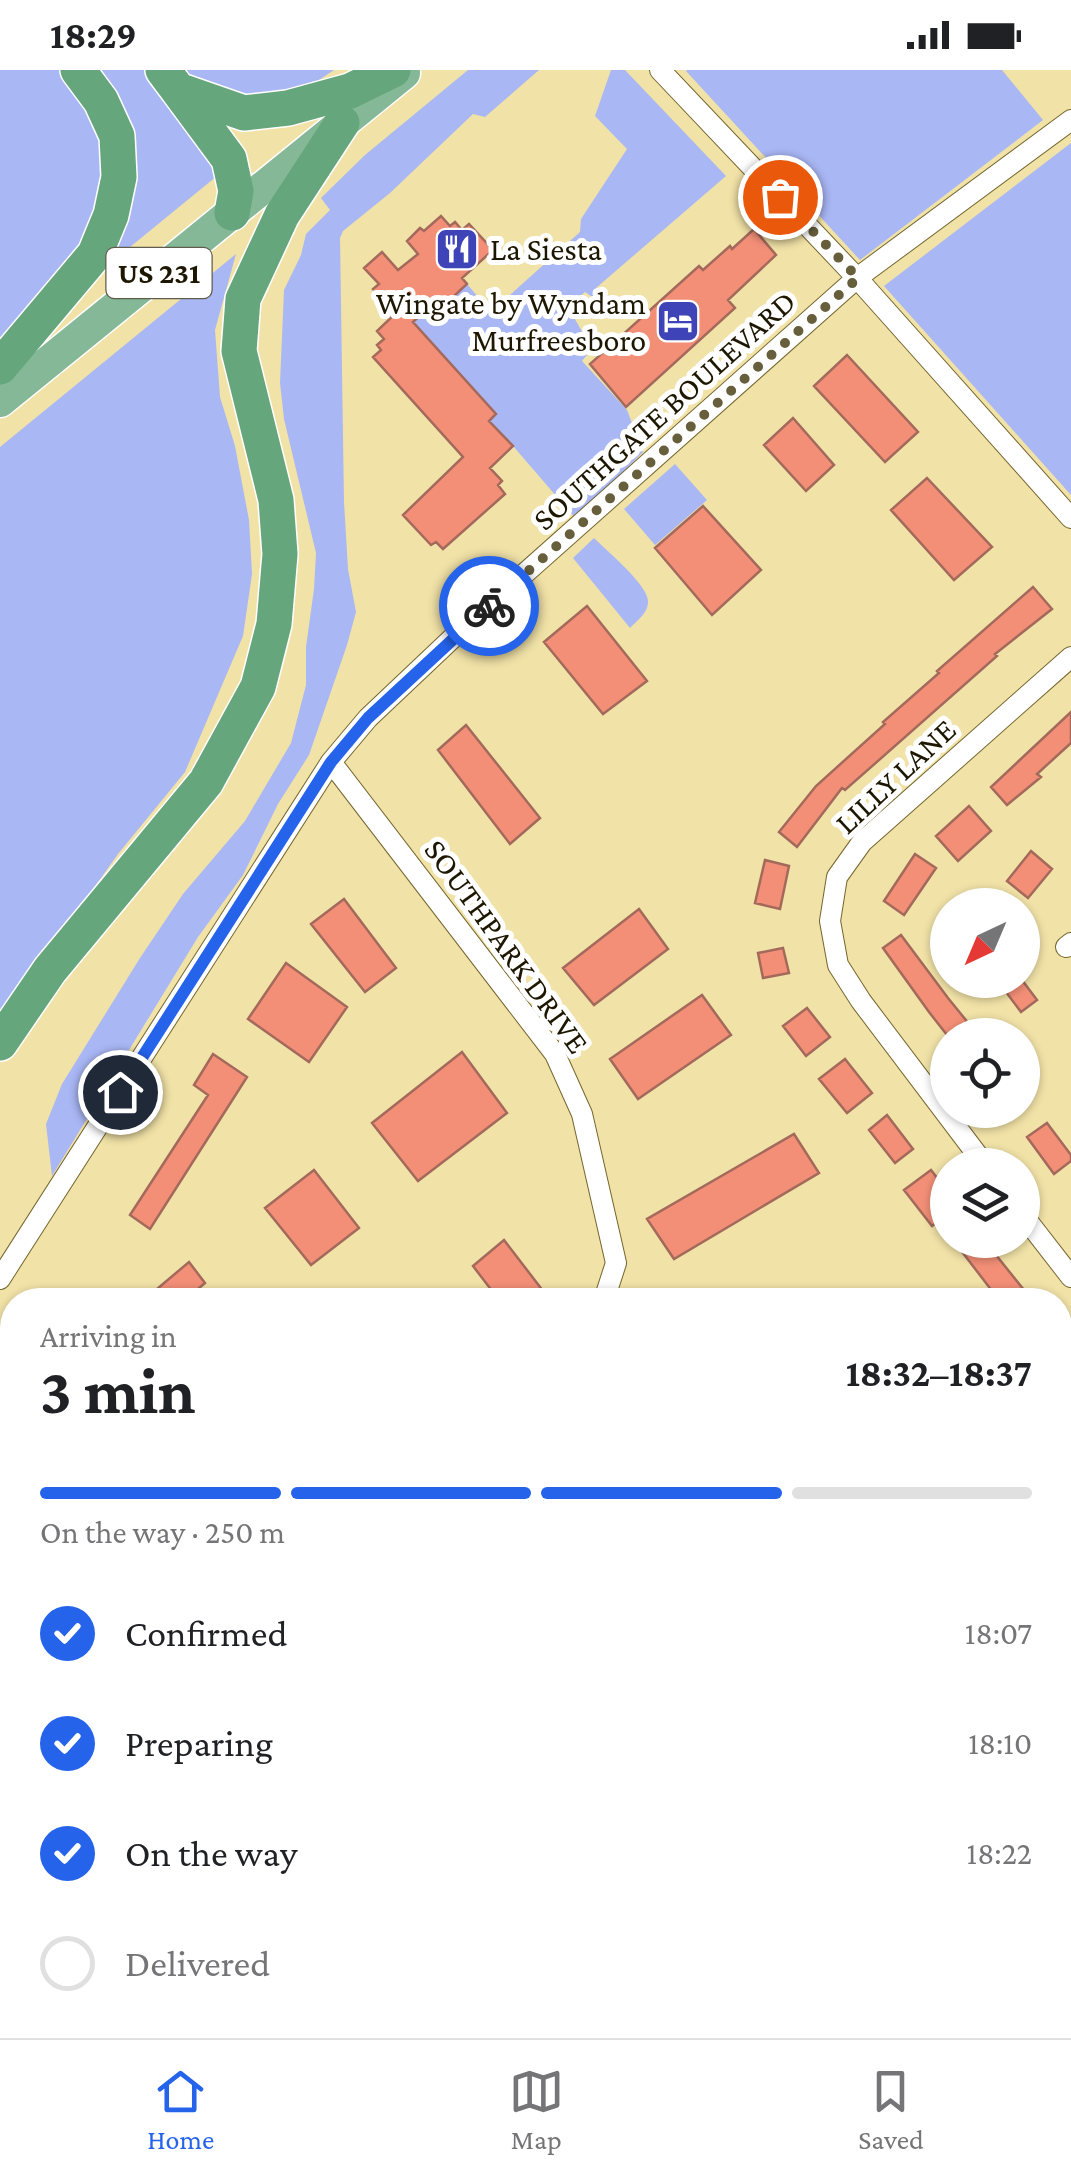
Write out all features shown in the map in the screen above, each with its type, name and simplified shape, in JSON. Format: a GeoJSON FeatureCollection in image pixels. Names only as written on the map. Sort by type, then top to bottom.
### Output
{"type":"FeatureCollection","features":[{"type":"Feature","properties":{"kind":"highway"},"geometry":{"type":"LineString","coordinates":[[0,366],[94,254],[111,215],[119,178],[116,136],[101,102],[78,70]]}},
{"type":"Feature","properties":{"kind":"highway"},"geometry":{"type":"LineString","coordinates":[[170,80],[244,113],[288,108],[334,95],[393,70]]}},
{"type":"Feature","properties":{"kind":"highway","name":"US 231"},"geometry":{"type":"LineString","coordinates":[[0,401],[407,70]]}},
{"type":"Feature","properties":{"kind":"highway"},"geometry":{"type":"LineString","coordinates":[[170,80],[229,159],[236,191],[232,214]]}},
{"type":"Feature","properties":{"kind":"highway"},"geometry":{"type":"LineString","coordinates":[[0,1042],[50,970],[206,782],[258,687],[274,624],[280,554],[276,500],[239,351],[243,298],[282,215],[342,124]]}},
{"type":"Feature","properties":{"kind":"street"},"geometry":{"type":"LineString","coordinates":[[660,70],[858,278],[1071,518]]}},
{"type":"Feature","properties":{"kind":"street","name":"SOUTHGATE BOULEVARD"},"geometry":{"type":"LineString","coordinates":[[0,1279],[331,762],[368,718],[462,629],[858,278],[1071,120]]}},
{"type":"Feature","properties":{"kind":"street","name":"LILLY LANE"},"geometry":{"type":"LineString","coordinates":[[973,1148],[838,965],[830,920],[834,891],[837,877],[862,842],[1071,658]]}},
{"type":"Feature","properties":{"kind":"street","name":"SOUTHPARK DRIVE"},"geometry":{"type":"LineString","coordinates":[[331,762],[556,1054],[582,1114],[616,1263],[608,1288]]}},
{"type":"Feature","properties":{"kind":"street"},"geometry":{"type":"LineString","coordinates":[[1040,1238],[1071,1278]]}},
{"type":"Feature","properties":{"kind":"shaded area"},"geometry":{"type":"Polygon","coordinates":[[[0,70],[65,73],[98,125],[106,171],[96,221],[66,272],[0,338],[0,70]]]}},
{"type":"Feature","properties":{"kind":"shaded area"},"geometry":{"type":"Polygon","coordinates":[[[95,70],[144,70],[211,152],[217,176],[119,256],[113,250],[95,70]]]}},
{"type":"Feature","properties":{"kind":"shaded area"},"geometry":{"type":"Polygon","coordinates":[[[175,70],[334,70],[313,84],[258,102],[175,70]]]}},
{"type":"Feature","properties":{"kind":"shaded area"},"geometry":{"type":"Polygon","coordinates":[[[468,70],[539,70],[485,117],[473,114],[390,193],[343,231],[340,238],[344,502],[348,569],[356,612],[309,755],[278,804],[243,875],[198,937],[52,1176],[46,1124],[62,1084],[140,958],[183,894],[245,821],[291,743],[306,685],[316,553],[284,419],[280,383],[284,290],[301,255],[306,234],[330,210],[321,198],[365,155],[468,70]]]}},
{"type":"Feature","properties":{"kind":"shaded area"},"geometry":{"type":"Polygon","coordinates":[[[611,70],[625,70],[726,176],[596,288],[620,316],[585,292],[568,307],[592,349],[582,361],[627,410],[643,452],[576,519],[513,446],[486,423],[495,414],[413,322],[430,306],[437,312],[467,284],[491,312],[580,232],[581,219],[627,149],[595,116],[611,70]]]}},
{"type":"Feature","properties":{"kind":"shaded area"},"geometry":{"type":"Polygon","coordinates":[[[687,70],[1002,70],[1043,120],[860,260],[687,70]]]}},
{"type":"Feature","properties":{"kind":"shaded area"},"geometry":{"type":"Polygon","coordinates":[[[1071,143],[1071,495],[884,286],[1071,143]]]}},
{"type":"Feature","properties":{"kind":"shaded area"},"geometry":{"type":"Polygon","coordinates":[[[236,254],[215,330],[220,397],[235,446],[249,520],[252,574],[243,636],[185,772],[118,854],[0,1020],[0,447],[236,254]]]}},
{"type":"Feature","properties":{"kind":"shaded area"},"geometry":{"type":"Polygon","coordinates":[[[675,464],[707,500],[655,545],[624,509],[675,464]]]}},
{"type":"Feature","properties":{"kind":"shaded area"},"geometry":{"type":"Polygon","coordinates":[[[594,538],[646,594],[647,609],[630,628],[573,558],[594,538]]]}},
{"type":"Feature","properties":{"kind":"building"},"geometry":{"type":"Polygon","coordinates":[[[441,216],[450,226],[455,222],[462,230],[469,224],[493,250],[462,278],[467,284],[437,312],[430,306],[413,322],[496,414],[489,421],[513,446],[490,468],[502,481],[498,485],[505,494],[443,549],[436,542],[431,545],[403,515],[463,457],[373,357],[381,350],[377,345],[384,339],[377,331],[396,313],[373,289],[379,284],[364,268],[382,252],[398,270],[418,254],[407,241],[441,216]]]}},
{"type":"Feature","properties":{"kind":"building"},"geometry":{"type":"Polygon","coordinates":[[[754,229],[776,255],[728,300],[735,308],[626,407],[590,364],[699,266],[703,270],[754,229]]]}},
{"type":"Feature","properties":{"kind":"building"},"geometry":{"type":"Polygon","coordinates":[[[847,355],[918,432],[885,462],[814,386],[847,355]]]}},
{"type":"Feature","properties":{"kind":"building"},"geometry":{"type":"Polygon","coordinates":[[[793,418],[834,465],[806,491],[764,445],[793,418]]]}},
{"type":"Feature","properties":{"kind":"building"},"geometry":{"type":"Polygon","coordinates":[[[927,478],[992,547],[954,580],[891,510],[927,478]]]}},
{"type":"Feature","properties":{"kind":"building"},"geometry":{"type":"Polygon","coordinates":[[[703,506],[761,570],[712,615],[655,548],[703,506]]]}},
{"type":"Feature","properties":{"kind":"building"},"geometry":{"type":"Polygon","coordinates":[[[1033,587],[1052,609],[995,654],[845,790],[842,788],[797,847],[779,832],[816,786],[1033,587]]]}},
{"type":"Feature","properties":{"kind":"building"},"geometry":{"type":"Polygon","coordinates":[[[587,606],[647,681],[603,714],[544,642],[587,606]]]}},
{"type":"Feature","properties":{"kind":"building"},"geometry":{"type":"Polygon","coordinates":[[[1071,712],[1071,743],[1037,774],[1041,777],[1007,805],[991,787],[1071,712]]]}},
{"type":"Feature","properties":{"kind":"building"},"geometry":{"type":"Polygon","coordinates":[[[466,725],[540,818],[510,844],[438,750],[466,725]]]}},
{"type":"Feature","properties":{"kind":"building"},"geometry":{"type":"Polygon","coordinates":[[[969,806],[991,831],[958,861],[936,836],[969,806]]]}},
{"type":"Feature","properties":{"kind":"building"},"geometry":{"type":"Polygon","coordinates":[[[1031,851],[1052,869],[1036,888],[1016,888],[1007,881],[1031,851]]]}},
{"type":"Feature","properties":{"kind":"building"},"geometry":{"type":"Polygon","coordinates":[[[915,854],[936,868],[904,915],[884,901],[915,854]]]}},
{"type":"Feature","properties":{"kind":"building"},"geometry":{"type":"Polygon","coordinates":[[[765,860],[789,866],[780,909],[755,903],[765,860]]]}},
{"type":"Feature","properties":{"kind":"building"},"geometry":{"type":"Polygon","coordinates":[[[344,899],[396,968],[365,992],[311,924],[344,899]]]}},
{"type":"Feature","properties":{"kind":"building"},"geometry":{"type":"Polygon","coordinates":[[[639,909],[668,949],[594,1005],[563,968],[639,909]]]}},
{"type":"Feature","properties":{"kind":"building"},"geometry":{"type":"Polygon","coordinates":[[[901,935],[930,974],[930,998],[948,998],[964,1018],[934,1018],[883,948],[901,935]]]}},
{"type":"Feature","properties":{"kind":"building"},"geometry":{"type":"Polygon","coordinates":[[[783,948],[789,973],[763,978],[758,953],[783,948]]]}},
{"type":"Feature","properties":{"kind":"building"},"geometry":{"type":"Polygon","coordinates":[[[286,963],[347,1007],[309,1062],[248,1019],[286,963]]]}},
{"type":"Feature","properties":{"kind":"building"},"geometry":{"type":"Polygon","coordinates":[[[702,995],[731,1035],[638,1099],[610,1059],[702,995]]]}},
{"type":"Feature","properties":{"kind":"building"},"geometry":{"type":"Polygon","coordinates":[[[1010,998],[1036,998],[1037,1000],[1021,1012],[1010,998]]]}},
{"type":"Feature","properties":{"kind":"building"},"geometry":{"type":"Polygon","coordinates":[[[807,1008],[830,1037],[806,1056],[783,1026],[807,1008]]]}},
{"type":"Feature","properties":{"kind":"building"},"geometry":{"type":"Polygon","coordinates":[[[462,1052],[507,1113],[418,1181],[372,1123],[462,1052]]]}},
{"type":"Feature","properties":{"kind":"building"},"geometry":{"type":"Polygon","coordinates":[[[213,1054],[247,1077],[150,1229],[130,1215],[208,1095],[194,1085],[213,1054]]]}},
{"type":"Feature","properties":{"kind":"building"},"geometry":{"type":"Polygon","coordinates":[[[845,1059],[872,1093],[847,1113],[819,1079],[845,1059]]]}},
{"type":"Feature","properties":{"kind":"building"},"geometry":{"type":"Polygon","coordinates":[[[887,1115],[913,1149],[895,1163],[869,1130],[887,1115]]]}},
{"type":"Feature","properties":{"kind":"building"},"geometry":{"type":"Polygon","coordinates":[[[1047,1123],[1071,1155],[1071,1161],[1054,1174],[1040,1155],[1040,1148],[1035,1148],[1027,1137],[1047,1123]]]}},
{"type":"Feature","properties":{"kind":"building"},"geometry":{"type":"Polygon","coordinates":[[[794,1134],[819,1173],[674,1259],[647,1219],[794,1134]]]}},
{"type":"Feature","properties":{"kind":"building"},"geometry":{"type":"Polygon","coordinates":[[[314,1170],[359,1228],[311,1265],[265,1208],[314,1170]]]}},
{"type":"Feature","properties":{"kind":"building"},"geometry":{"type":"Polygon","coordinates":[[[930,1171],[930,1223],[904,1190],[930,1171]]]}},
{"type":"Feature","properties":{"kind":"building"},"geometry":{"type":"Polygon","coordinates":[[[504,1240],[541,1288],[490,1288],[473,1266],[504,1240]]]}},
{"type":"Feature","properties":{"kind":"building"},"geometry":{"type":"Polygon","coordinates":[[[967,1258],[998,1258],[1022,1288],[990,1288],[967,1258]]]}},
{"type":"Feature","properties":{"kind":"building"},"geometry":{"type":"Polygon","coordinates":[[[189,1262],[205,1283],[199,1288],[158,1288],[189,1262]]]}},
{"type":"Feature","properties":{"kind":"way so far"},"geometry":{"type":"LineString","coordinates":[[489,606],[858,278],[780,197]]}},
{"type":"Feature","properties":{"kind":"place","name":"La Siesta"},"geometry":{"type":"Point","coordinates":[457,249]}},
{"type":"Feature","properties":{"kind":"place","name":"Wingate by Wyndam Murfreesboro"},"geometry":{"type":"Point","coordinates":[678,321]}},
{"type":"Feature","properties":{"kind":"route"},"geometry":{"type":"LineString","coordinates":[[120,1092],[331,762],[368,718],[489,606]]}}]}
